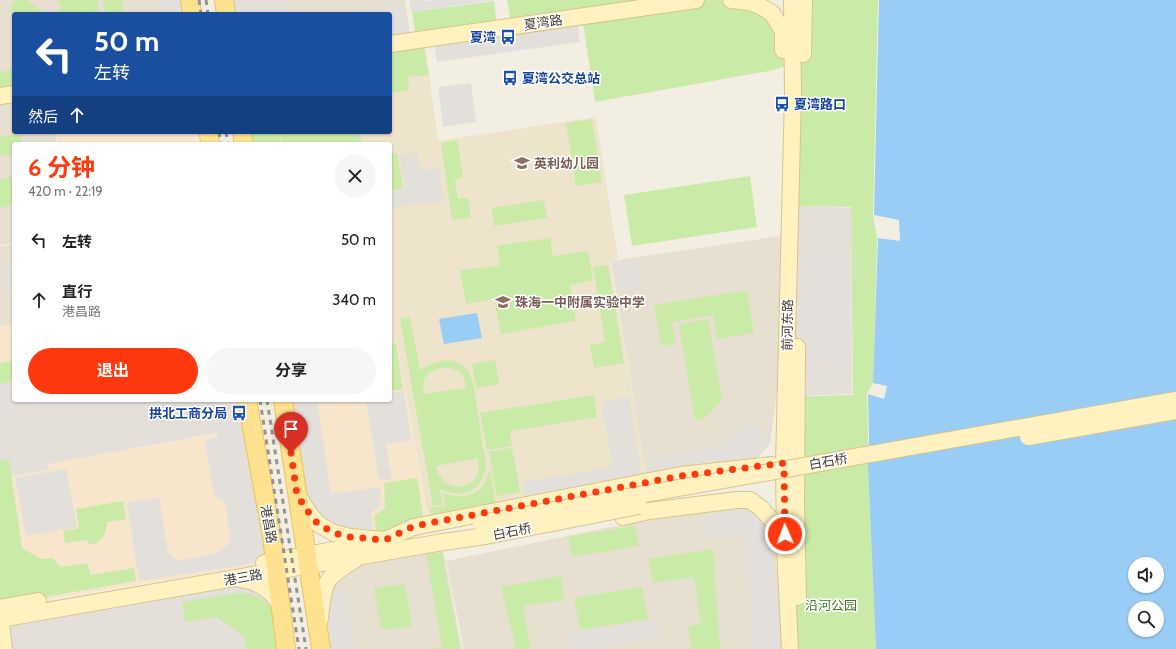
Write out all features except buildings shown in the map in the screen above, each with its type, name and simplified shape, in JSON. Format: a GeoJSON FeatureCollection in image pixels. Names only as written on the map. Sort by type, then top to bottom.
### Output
{"type":"FeatureCollection","features":[{"type":"Feature","properties":{"kind":"main road"},"geometry":{"type":"LineString","coordinates":[[190,0],[192,12]]}},
{"type":"Feature","properties":{"kind":"main road"},"geometry":{"type":"LineString","coordinates":[[224,0],[226,12]]}},
{"type":"Feature","properties":{"kind":"main road","name":"夏湾路"},"geometry":{"type":"LineString","coordinates":[[392,44],[696,0]]}},
{"type":"Feature","properties":{"kind":"main road"},"geometry":{"type":"LineString","coordinates":[[731,0],[750,2],[772,13],[782,31],[784,66],[793,94]]}},
{"type":"Feature","properties":{"kind":"main road","name":"前河东路"},"geometry":{"type":"LineString","coordinates":[[790,649],[785,548],[784,463],[793,94],[792,0]]}},
{"type":"Feature","properties":{"kind":"main road","name":"前河东路"},"geometry":{"type":"LineString","coordinates":[[800,649],[796,455],[804,0]]}},
{"type":"Feature","properties":{"kind":"main road"},"geometry":{"type":"LineString","coordinates":[[0,96],[12,94]]}},
{"type":"Feature","properties":{"kind":"main road","name":"白石桥"},"geometry":{"type":"LineString","coordinates":[[483,530],[1176,400]]}},
{"type":"Feature","properties":{"kind":"main road","name":"港昌路"},"geometry":{"type":"LineString","coordinates":[[247,402],[276,566],[286,649]]}},
{"type":"Feature","properties":{"kind":"main road"},"geometry":{"type":"LineString","coordinates":[[283,402],[320,641]]}},
{"type":"Feature","properties":{"kind":"main road","name":"白石桥"},"geometry":{"type":"LineString","coordinates":[[483,530],[663,501],[1176,411]]}},
{"type":"Feature","properties":{"kind":"main road"},"geometry":{"type":"LineString","coordinates":[[387,546],[414,526],[681,476],[784,463]]}},
{"type":"Feature","properties":{"kind":"main road"},"geometry":{"type":"LineString","coordinates":[[297,495],[318,524],[334,533],[387,546],[458,548],[650,511],[737,500],[750,500],[762,509],[774,523],[785,548]]}},
{"type":"Feature","properties":{"kind":"main road"},"geometry":{"type":"LineString","coordinates":[[308,560],[483,530]]}},
{"type":"Feature","properties":{"kind":"main road","name":"港三路"},"geometry":{"type":"LineString","coordinates":[[0,616],[230,579],[276,566],[308,560],[361,556],[387,546]]}},
{"type":"Feature","properties":{"kind":"main road"},"geometry":{"type":"LineString","coordinates":[[320,641],[323,597],[328,582],[346,565],[361,556]]}},
{"type":"Feature","properties":{"kind":"main road"},"geometry":{"type":"LineString","coordinates":[[4,649],[0,616],[246,567],[276,566]]}},
{"type":"Feature","properties":{"kind":"main road"},"geometry":{"type":"LineString","coordinates":[[230,579],[257,583],[271,593],[281,606]]}},
{"type":"Feature","properties":{"kind":"shaded area"},"geometry":{"type":"Polygon","coordinates":[[[0,0],[190,0],[191,12],[12,12],[12,93],[0,95],[0,0]]]}},
{"type":"Feature","properties":{"kind":"shaded area"},"geometry":{"type":"Polygon","coordinates":[[[162,0],[187,0],[189,12],[163,12],[162,0]]]}},
{"type":"Feature","properties":{"kind":"shaded area"},"geometry":{"type":"Polygon","coordinates":[[[224,0],[405,0],[411,40],[392,16],[392,12],[226,12],[224,0]]]}},
{"type":"Feature","properties":{"kind":"shaded area"},"geometry":{"type":"Polygon","coordinates":[[[227,0],[288,0],[290,12],[229,12],[227,0]]]}},
{"type":"Feature","properties":{"kind":"shaded area"},"geometry":{"type":"Polygon","coordinates":[[[409,0],[425,1],[494,0],[411,12],[409,0]]]}},
{"type":"Feature","properties":{"kind":"shaded area"},"geometry":{"type":"Polygon","coordinates":[[[404,5],[410,38],[392,41],[392,12],[341,12],[404,5]]]}},
{"type":"Feature","properties":{"kind":"shaded area"},"geometry":{"type":"Polygon","coordinates":[[[577,21],[580,42],[437,62],[434,42],[577,21]]]}},
{"type":"Feature","properties":{"kind":"shaded area","name":"珠海一中附属实验中学"},"geometry":{"type":"Polygon","coordinates":[[[424,39],[438,141],[596,117],[618,259],[611,260],[610,262],[647,481],[429,523],[397,342],[392,343],[392,142],[244,142],[242,134],[392,134],[392,44],[424,39]]]}},
{"type":"Feature","properties":{"kind":"shaded area"},"geometry":{"type":"Polygon","coordinates":[[[471,83],[476,122],[443,127],[438,87],[471,83]]]}},
{"type":"Feature","properties":{"kind":"shaded area"},"geometry":{"type":"Polygon","coordinates":[[[12,95],[12,134],[55,134],[57,142],[12,142],[12,243],[0,245],[0,98],[12,95]]]}},
{"type":"Feature","properties":{"kind":"shaded area"},"geometry":{"type":"Polygon","coordinates":[[[56,134],[207,134],[209,142],[58,142],[56,134]]]}},
{"type":"Feature","properties":{"kind":"shaded area"},"geometry":{"type":"Polygon","coordinates":[[[417,151],[421,171],[439,168],[444,201],[393,208],[392,194],[405,189],[399,155],[417,151]]]}},
{"type":"Feature","properties":{"kind":"shaded area"},"geometry":{"type":"Polygon","coordinates":[[[795,206],[851,208],[852,394],[791,396],[795,206]]]}},
{"type":"Feature","properties":{"kind":"shaded area"},"geometry":{"type":"Polygon","coordinates":[[[788,235],[785,353],[777,391],[770,443],[759,457],[743,463],[647,481],[611,261],[788,235]]]}},
{"type":"Feature","properties":{"kind":"shaded area"},"geometry":{"type":"Polygon","coordinates":[[[12,244],[12,324],[0,327],[0,247],[12,244]]]}},
{"type":"Feature","properties":{"kind":"shaded area"},"geometry":{"type":"Polygon","coordinates":[[[638,260],[642,288],[618,291],[614,264],[638,260]]]}},
{"type":"Feature","properties":{"kind":"shaded area"},"geometry":{"type":"Polygon","coordinates":[[[807,260],[836,260],[835,361],[807,361],[807,260]]]}},
{"type":"Feature","properties":{"kind":"shaded area"},"geometry":{"type":"Polygon","coordinates":[[[12,265],[12,297],[9,298],[4,267],[12,265]]]}},
{"type":"Feature","properties":{"kind":"shaded area"},"geometry":{"type":"Polygon","coordinates":[[[12,325],[12,368],[0,370],[0,328],[12,325]]]}},
{"type":"Feature","properties":{"kind":"shaded area"},"geometry":{"type":"Polygon","coordinates":[[[397,342],[428,523],[350,536],[284,402],[392,402],[392,343],[397,342]]]}},
{"type":"Feature","properties":{"kind":"shaded area"},"geometry":{"type":"Polygon","coordinates":[[[12,368],[12,402],[246,402],[250,427],[48,464],[49,470],[0,478],[0,371],[12,368]]]}},
{"type":"Feature","properties":{"kind":"shaded area"},"geometry":{"type":"Polygon","coordinates":[[[404,391],[411,440],[386,444],[392,479],[379,481],[366,402],[392,402],[392,393],[404,391]]]}},
{"type":"Feature","properties":{"kind":"shaded area"},"geometry":{"type":"Polygon","coordinates":[[[629,397],[642,479],[526,503],[521,482],[609,468],[612,462],[601,402],[629,397]]]}},
{"type":"Feature","properties":{"kind":"shaded area"},"geometry":{"type":"Polygon","coordinates":[[[212,402],[243,402],[270,556],[245,565],[139,581],[127,503],[159,497],[168,552],[177,561],[215,554],[225,547],[230,540],[226,504],[214,494],[205,441],[218,437],[212,402]]]}},
{"type":"Feature","properties":{"kind":"shaded area"},"geometry":{"type":"Polygon","coordinates":[[[286,402],[317,402],[331,494],[380,487],[380,506],[371,513],[374,537],[336,531],[300,495],[286,402]]]}},
{"type":"Feature","properties":{"kind":"shaded area"},"geometry":{"type":"Polygon","coordinates":[[[747,421],[768,435],[767,443],[758,455],[743,461],[650,479],[647,458],[724,446],[747,421]]]}},
{"type":"Feature","properties":{"kind":"shaded area"},"geometry":{"type":"Polygon","coordinates":[[[250,428],[274,559],[246,567],[0,607],[0,479],[49,470],[49,464],[250,428]]]}},
{"type":"Feature","properties":{"kind":"shaded area"},"geometry":{"type":"Polygon","coordinates":[[[66,469],[77,527],[26,536],[15,478],[66,469]]]}},
{"type":"Feature","properties":{"kind":"shaded area"},"geometry":{"type":"Polygon","coordinates":[[[760,507],[776,543],[776,566],[785,593],[785,649],[464,649],[446,561],[611,527],[690,513],[760,507]]]}},
{"type":"Feature","properties":{"kind":"shaded area"},"geometry":{"type":"Polygon","coordinates":[[[755,512],[769,527],[772,564],[780,593],[780,649],[752,649],[746,534],[705,536],[702,514],[755,512]]]}},
{"type":"Feature","properties":{"kind":"shaded area"},"geometry":{"type":"Polygon","coordinates":[[[443,550],[462,649],[322,649],[323,597],[346,566],[443,550]]]}},
{"type":"Feature","properties":{"kind":"shaded area"},"geometry":{"type":"Polygon","coordinates":[[[276,572],[287,649],[5,649],[2,620],[276,572]]]}},
{"type":"Feature","properties":{"kind":"shaded area"},"geometry":{"type":"Polygon","coordinates":[[[347,591],[356,649],[323,649],[327,593],[347,591]]]}},
{"type":"Feature","properties":{"kind":"shaded area"},"geometry":{"type":"Polygon","coordinates":[[[658,619],[661,637],[588,649],[572,649],[570,633],[658,619]]]}},
{"type":"Feature","properties":{"kind":"green space"},"geometry":{"type":"Polygon","coordinates":[[[16,0],[27,0],[43,12],[12,12],[12,14],[11,6],[16,0]]]}},
{"type":"Feature","properties":{"kind":"green space"},"geometry":{"type":"Polygon","coordinates":[[[56,0],[79,0],[81,12],[57,12],[62,5],[56,0]]]}},
{"type":"Feature","properties":{"kind":"green space"},"geometry":{"type":"Polygon","coordinates":[[[80,0],[98,0],[99,12],[82,12],[80,0]]]}},
{"type":"Feature","properties":{"kind":"green space"},"geometry":{"type":"Polygon","coordinates":[[[103,0],[122,0],[124,12],[105,12],[103,0]]]}},
{"type":"Feature","properties":{"kind":"green space"},"geometry":{"type":"Polygon","coordinates":[[[507,0],[656,0],[511,23],[507,0]]]}},
{"type":"Feature","properties":{"kind":"green space"},"geometry":{"type":"Polygon","coordinates":[[[703,0],[750,3],[782,32],[784,66],[774,70],[595,102],[582,17],[703,0]]]}},
{"type":"Feature","properties":{"kind":"green space","name":"沿河公园"},"geometry":{"type":"Polygon","coordinates":[[[795,0],[878,0],[873,215],[877,238],[873,383],[867,394],[868,467],[876,649],[788,649],[787,397],[853,395],[851,207],[791,206],[795,0]]]}},
{"type":"Feature","properties":{"kind":"green space"},"geometry":{"type":"Polygon","coordinates":[[[494,1],[497,26],[416,37],[412,12],[494,1]]]}},
{"type":"Feature","properties":{"kind":"green space"},"geometry":{"type":"Polygon","coordinates":[[[423,42],[429,75],[408,77],[409,90],[392,93],[392,47],[423,42]]]}},
{"type":"Feature","properties":{"kind":"green space"},"geometry":{"type":"Polygon","coordinates":[[[12,69],[12,91],[0,94],[0,72],[12,69]]]}},
{"type":"Feature","properties":{"kind":"green space"},"geometry":{"type":"Polygon","coordinates":[[[592,119],[602,182],[576,186],[566,123],[592,119]]]}},
{"type":"Feature","properties":{"kind":"green space"},"geometry":{"type":"Polygon","coordinates":[[[21,134],[22,142],[12,142],[12,154],[0,156],[0,137],[21,134]]]}},
{"type":"Feature","properties":{"kind":"green space"},"geometry":{"type":"Polygon","coordinates":[[[245,134],[279,134],[281,142],[246,142],[245,134]]]}},
{"type":"Feature","properties":{"kind":"green space"},"geometry":{"type":"Polygon","coordinates":[[[280,134],[360,134],[362,142],[282,142],[280,134]]]}},
{"type":"Feature","properties":{"kind":"green space"},"geometry":{"type":"Polygon","coordinates":[[[457,140],[463,177],[455,179],[458,199],[468,198],[471,218],[452,220],[441,143],[457,140]]]}},
{"type":"Feature","properties":{"kind":"green space"},"geometry":{"type":"Polygon","coordinates":[[[397,153],[403,188],[392,191],[392,154],[397,153]]]}},
{"type":"Feature","properties":{"kind":"green space"},"geometry":{"type":"Polygon","coordinates":[[[750,176],[757,227],[632,246],[624,195],[750,176]]]}},
{"type":"Feature","properties":{"kind":"green space"},"geometry":{"type":"Polygon","coordinates":[[[12,177],[12,205],[0,208],[0,179],[12,177]]]}},
{"type":"Feature","properties":{"kind":"green space"},"geometry":{"type":"Polygon","coordinates":[[[544,200],[547,218],[494,226],[492,208],[544,200]]]}},
{"type":"Feature","properties":{"kind":"green space"},"geometry":{"type":"Polygon","coordinates":[[[550,238],[553,256],[588,251],[593,280],[570,285],[576,321],[501,334],[494,299],[466,304],[460,271],[500,265],[497,246],[550,238]]]}},
{"type":"Feature","properties":{"kind":"green space"},"geometry":{"type":"Polygon","coordinates":[[[608,265],[624,363],[594,368],[590,345],[605,342],[593,267],[608,265]]]}},
{"type":"Feature","properties":{"kind":"green space"},"geometry":{"type":"Polygon","coordinates":[[[747,290],[754,333],[717,339],[713,315],[672,322],[676,344],[661,346],[654,305],[747,290]]]}},
{"type":"Feature","properties":{"kind":"green space"},"geometry":{"type":"Polygon","coordinates":[[[410,317],[420,371],[429,365],[440,361],[446,360],[457,362],[467,369],[473,384],[486,461],[486,469],[480,482],[471,491],[465,493],[453,493],[440,489],[443,505],[433,506],[400,319],[410,317]],[[445,368],[434,370],[427,375],[423,383],[424,394],[466,388],[464,379],[460,373],[454,369],[445,368]],[[478,458],[436,466],[440,476],[446,483],[451,486],[463,486],[469,484],[477,475],[479,468],[478,458]]]}},
{"type":"Feature","properties":{"kind":"green space"},"geometry":{"type":"Polygon","coordinates":[[[708,319],[722,399],[705,418],[695,420],[679,324],[708,319]]]}},
{"type":"Feature","properties":{"kind":"green space"},"geometry":{"type":"Polygon","coordinates":[[[396,344],[403,389],[392,391],[392,345],[396,344]]]}},
{"type":"Feature","properties":{"kind":"green space"},"geometry":{"type":"Polygon","coordinates":[[[12,360],[12,381],[0,384],[0,363],[12,360]]]}},
{"type":"Feature","properties":{"kind":"green space"},"geometry":{"type":"Polygon","coordinates":[[[495,360],[499,384],[476,388],[472,364],[495,360]]]}},
{"type":"Feature","properties":{"kind":"green space"},"geometry":{"type":"Polygon","coordinates":[[[594,395],[597,417],[510,431],[512,446],[487,450],[480,413],[594,395]]]}},
{"type":"Feature","properties":{"kind":"green space"},"geometry":{"type":"Polygon","coordinates":[[[512,448],[520,492],[497,496],[489,452],[512,448]]]}},
{"type":"Feature","properties":{"kind":"green space"},"geometry":{"type":"Polygon","coordinates":[[[9,460],[22,548],[41,559],[53,558],[60,567],[88,563],[90,575],[134,568],[136,581],[0,605],[0,461],[9,460]]]}},
{"type":"Feature","properties":{"kind":"green space"},"geometry":{"type":"Polygon","coordinates":[[[490,468],[496,507],[433,520],[430,508],[445,506],[443,493],[451,496],[461,496],[471,494],[479,490],[483,485],[490,468]]]}},
{"type":"Feature","properties":{"kind":"green space"},"geometry":{"type":"Polygon","coordinates":[[[417,478],[424,521],[377,537],[374,516],[385,508],[384,483],[417,478]]]}},
{"type":"Feature","properties":{"kind":"green space"},"geometry":{"type":"Polygon","coordinates":[[[123,501],[126,519],[107,522],[106,530],[100,540],[89,545],[87,540],[65,543],[63,531],[79,528],[76,509],[123,501]]]}},
{"type":"Feature","properties":{"kind":"green space"},"geometry":{"type":"Polygon","coordinates":[[[635,525],[639,546],[572,557],[568,537],[635,525]]]}},
{"type":"Feature","properties":{"kind":"green space"},"geometry":{"type":"Polygon","coordinates":[[[713,549],[720,649],[692,649],[688,626],[701,624],[694,577],[653,583],[648,559],[713,549]]]}},
{"type":"Feature","properties":{"kind":"green space"},"geometry":{"type":"Polygon","coordinates":[[[442,552],[460,649],[425,649],[442,647],[426,554],[442,552]]]}},
{"type":"Feature","properties":{"kind":"green space"},"geometry":{"type":"Polygon","coordinates":[[[561,576],[564,600],[523,606],[531,649],[516,649],[501,587],[561,576]]]}},
{"type":"Feature","properties":{"kind":"green space"},"geometry":{"type":"Polygon","coordinates":[[[405,584],[412,626],[381,630],[374,588],[405,584]]]}},
{"type":"Feature","properties":{"kind":"green space"},"geometry":{"type":"Polygon","coordinates":[[[642,587],[648,619],[580,630],[574,598],[642,587]]]}},
{"type":"Feature","properties":{"kind":"green space"},"geometry":{"type":"Polygon","coordinates":[[[242,593],[259,598],[266,602],[272,609],[281,649],[246,649],[244,636],[217,617],[185,622],[182,602],[242,593]]]}},
{"type":"Feature","properties":{"kind":"water"},"geometry":{"type":"Polygon","coordinates":[[[879,0],[1176,0],[1176,649],[876,649],[868,467],[868,394],[884,399],[887,386],[873,383],[878,238],[900,241],[899,220],[874,215],[879,0]]]}},
{"type":"Feature","properties":{"kind":"water"},"geometry":{"type":"Polygon","coordinates":[[[477,313],[482,338],[444,344],[439,319],[477,313]]]}},
{"type":"Feature","properties":{"kind":"railway"},"geometry":{"type":"LineString","coordinates":[[199,0],[201,12]]}},
{"type":"Feature","properties":{"kind":"railway"},"geometry":{"type":"LineString","coordinates":[[206,0],[208,12]]}},
{"type":"Feature","properties":{"kind":"railway"},"geometry":{"type":"LineString","coordinates":[[219,134],[221,142]]}},
{"type":"Feature","properties":{"kind":"railway"},"geometry":{"type":"LineString","coordinates":[[226,134],[228,142]]}},
{"type":"Feature","properties":{"kind":"railway"},"geometry":{"type":"LineString","coordinates":[[260,402],[299,649]]}},
{"type":"Feature","properties":{"kind":"railway"},"geometry":{"type":"LineString","coordinates":[[267,402],[306,649]]}},
{"type":"Feature","properties":{"kind":"place","name":"夏湾"},"geometry":{"type":"Point","coordinates":[508,37]}},
{"type":"Feature","properties":{"kind":"place","name":"夏湾公交总站"},"geometry":{"type":"Point","coordinates":[510,78]}},
{"type":"Feature","properties":{"kind":"place","name":"夏湾路口"},"geometry":{"type":"Point","coordinates":[782,104]}},
{"type":"Feature","properties":{"kind":"place","name":"英利幼儿园"},"geometry":{"type":"Point","coordinates":[522,163]}},
{"type":"Feature","properties":{"kind":"place","name":"珠海一中附属实验中学"},"geometry":{"type":"Point","coordinates":[503,302]}},
{"type":"Feature","properties":{"kind":"place","name":"拱北工商分局"},"geometry":{"type":"Point","coordinates":[239,413]}},
{"type":"Feature","properties":{"kind":"route"},"geometry":{"type":"LineString","coordinates":[[291,453],[297,495],[309,513],[318,524],[334,533],[350,537],[385,540],[414,526],[681,476],[784,463],[785,534]]}}]}
